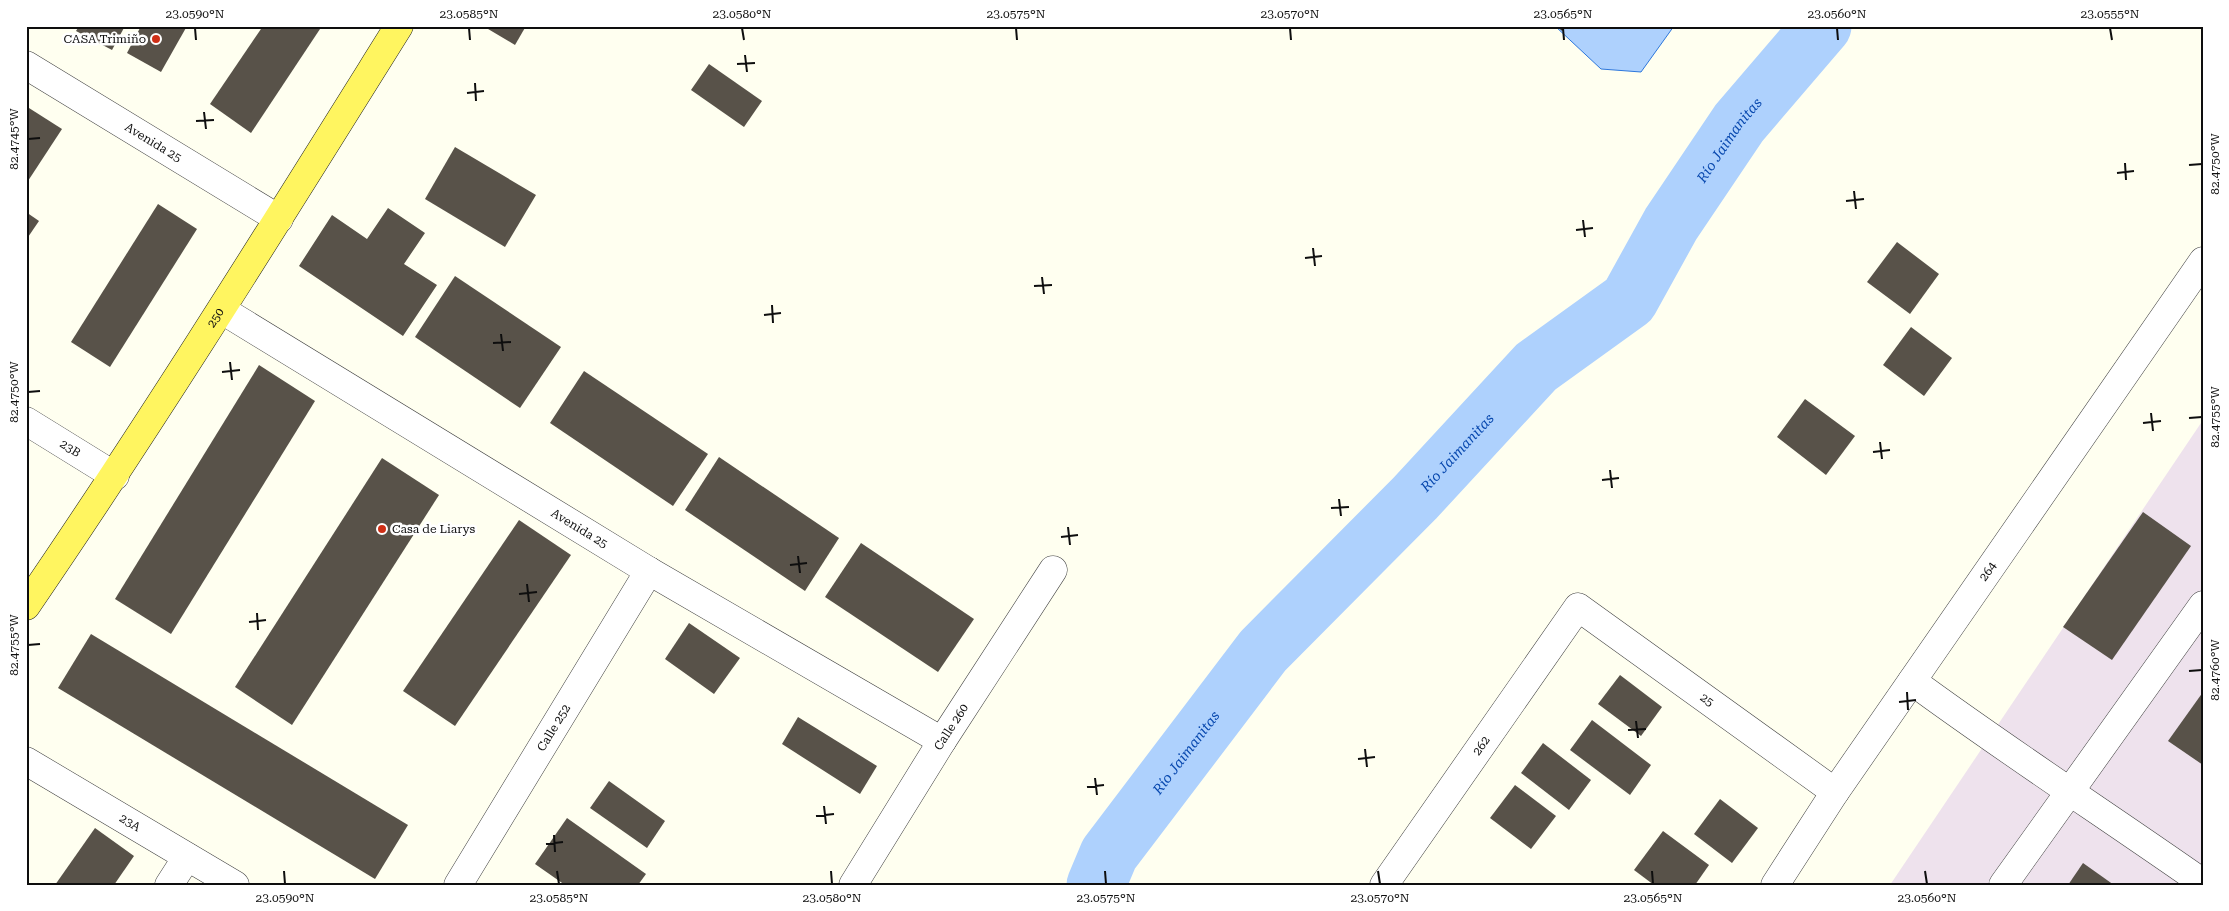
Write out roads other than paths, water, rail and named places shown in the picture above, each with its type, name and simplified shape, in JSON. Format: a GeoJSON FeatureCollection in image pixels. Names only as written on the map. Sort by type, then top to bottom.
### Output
{"type":"FeatureCollection","features":[{"type":"Feature","properties":{"kind":"main road","name":"250"},"geometry":{"type":"LineString","coordinates":[[26,606],[115,476],[222,310],[399,26]]}},
{"type":"Feature","properties":{"kind":"street","name":"Avenida 25"},"geometry":{"type":"LineString","coordinates":[[26,66],[279,219]]}},
{"type":"Feature","properties":{"kind":"street","name":"264"},"geometry":{"type":"LineString","coordinates":[[1775,885],[1835,792],[2203,261]]}},
{"type":"Feature","properties":{"kind":"street","name":"Avenida 25"},"geometry":{"type":"LineString","coordinates":[[222,310],[649,570],[942,741]]}},
{"type":"Feature","properties":{"kind":"street","name":"23B"},"geometry":{"type":"LineString","coordinates":[[26,421],[115,476]]}},
{"type":"Feature","properties":{"kind":"street","name":"Calle 252"},"geometry":{"type":"LineString","coordinates":[[458,885],[649,570]]}},
{"type":"Feature","properties":{"kind":"street","name":"Calle 260"},"geometry":{"type":"LineString","coordinates":[[853,885],[942,741],[1053,570]]}},
{"type":"Feature","properties":{"kind":"street"},"geometry":{"type":"LineString","coordinates":[[2003,885],[2203,605]]}},
{"type":"Feature","properties":{"kind":"street","name":"25"},"geometry":{"type":"LineString","coordinates":[[1578,606],[1835,792]]}},
{"type":"Feature","properties":{"kind":"street","name":"262"},"geometry":{"type":"LineString","coordinates":[[1384,885],[1578,606]]}},
{"type":"Feature","properties":{"kind":"street"},"geometry":{"type":"LineString","coordinates":[[1912,681],[1981,732],[2071,791],[2203,883]]}},
{"type":"Feature","properties":{"kind":"street","name":"23A"},"geometry":{"type":"LineString","coordinates":[[26,761],[235,885]]}},
{"type":"Feature","properties":{"kind":"street"},"geometry":{"type":"LineString","coordinates":[[169,885],[186,857]]}},
{"type":"Feature","properties":{"kind":"water"},"geometry":{"type":"Polygon","coordinates":[[[1555,26],[1674,26],[1641,72],[1601,69],[1555,26]]]}},
{"type":"Feature","properties":{"kind":"waterway","name":"Río Jaimanitas"},"geometry":{"type":"LineString","coordinates":[[1096,885],[1109,854],[1263,651],[1415,498],[1536,367],[1629,300],[1671,224],[1739,123],[1822,26]]}},
{"type":"Feature","properties":{"kind":"place","name":"CASA Trimiño"},"geometry":{"type":"Point","coordinates":[156,39]}},
{"type":"Feature","properties":{"kind":"place","name":"Casa de Liarys"},"geometry":{"type":"Point","coordinates":[382,529]}}]}
